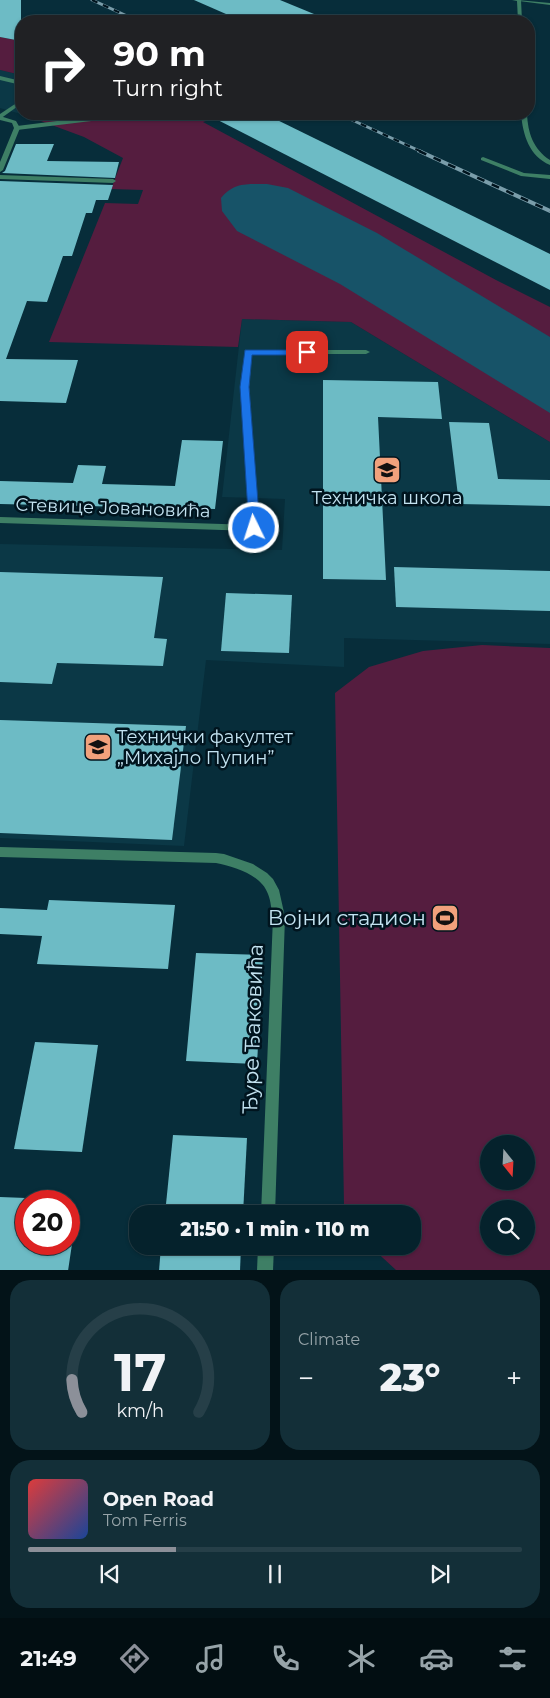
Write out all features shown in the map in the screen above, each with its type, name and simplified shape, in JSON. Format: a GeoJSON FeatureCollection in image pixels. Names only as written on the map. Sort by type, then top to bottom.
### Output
{"type":"FeatureCollection","features":[{"type":"Feature","properties":{"kind":"street"},"geometry":{"type":"LineString","coordinates":[[514,0],[550,4]]}},
{"type":"Feature","properties":{"kind":"street"},"geometry":{"type":"LineString","coordinates":[[519,0],[520,15]]}},
{"type":"Feature","properties":{"kind":"street"},"geometry":{"type":"LineString","coordinates":[[0,78],[15,82]]}},
{"type":"Feature","properties":{"kind":"street"},"geometry":{"type":"LineString","coordinates":[[0,117],[15,106]]}},
{"type":"Feature","properties":{"kind":"street"},"geometry":{"type":"LineString","coordinates":[[0,117],[14,122],[17,128],[16,136],[0,170]]}},
{"type":"Feature","properties":{"kind":"street"},"geometry":{"type":"LineString","coordinates":[[17,128],[83,120]]}},
{"type":"Feature","properties":{"kind":"street"},"geometry":{"type":"LineString","coordinates":[[524,120],[530,144],[540,156],[550,163]]}},
{"type":"Feature","properties":{"kind":"street"},"geometry":{"type":"LineString","coordinates":[[483,159],[523,175],[550,177]]}},
{"type":"Feature","properties":{"kind":"street"},"geometry":{"type":"LineString","coordinates":[[0,177],[112,181]]}},
{"type":"Feature","properties":{"kind":"street","name":"Стевице Јовановића"},"geometry":{"type":"LineString","coordinates":[[0,520],[254,528],[245,387],[248,352],[366,352]]}},
{"type":"Feature","properties":{"kind":"street","name":"Ђуре Ђаковића"},"geometry":{"type":"LineString","coordinates":[[0,852],[216,858],[234,862],[264,878],[273,890],[279,917],[268,1205]]}},
{"type":"Feature","properties":{"kind":"street"},"geometry":{"type":"LineString","coordinates":[[266,1255],[266,1270]]}},
{"type":"Feature","properties":{"kind":"shaded area"},"geometry":{"type":"Polygon","coordinates":[[[0,37],[15,40],[15,74],[0,70],[0,37]]]}},
{"type":"Feature","properties":{"kind":"shaded area"},"geometry":{"type":"Polygon","coordinates":[[[0,70],[15,74],[15,112],[0,108],[0,70]]]}},
{"type":"Feature","properties":{"kind":"shaded area"},"geometry":{"type":"Polygon","coordinates":[[[38,120],[209,120],[203,122],[496,280],[550,307],[550,442],[351,322],[242,319],[238,347],[49,342],[105,203],[138,204],[143,190],[111,189],[123,158],[84,137],[38,120]]]}},
{"type":"Feature","properties":{"kind":"shaded area"},"geometry":{"type":"Polygon","coordinates":[[[267,184],[288,188],[377,233],[550,337],[550,413],[340,284],[237,231],[222,211],[221,198],[231,189],[241,185],[267,184]]]}},
{"type":"Feature","properties":{"kind":"shaded area","name":"Техничка школа"},"geometry":{"type":"Polygon","coordinates":[[[242,319],[351,322],[550,442],[550,644],[344,638],[344,667],[206,660],[184,846],[0,838],[0,544],[282,550],[285,499],[222,497],[242,319]]]}},
{"type":"Feature","properties":{"kind":"shaded area","name":"Војни стадион"},"geometry":{"type":"Polygon","coordinates":[[[482,645],[550,648],[550,1270],[396,1270],[380,1255],[421,1255],[421,1205],[344,1205],[335,693],[369,667],[423,651],[482,645]]]}},
{"type":"Feature","properties":{"kind":"building"},"geometry":{"type":"Polygon","coordinates":[[[0,0],[21,0],[21,15],[15,15],[15,40],[0,37],[0,0]]]}},
{"type":"Feature","properties":{"kind":"building"},"geometry":{"type":"Polygon","coordinates":[[[194,0],[280,0],[316,15],[228,15],[194,0]]]}},
{"type":"Feature","properties":{"kind":"building"},"geometry":{"type":"Polygon","coordinates":[[[218,120],[277,120],[550,254],[550,290],[218,120]]]}},
{"type":"Feature","properties":{"kind":"building"},"geometry":{"type":"Polygon","coordinates":[[[16,144],[54,144],[47,161],[119,162],[115,178],[2,173],[5,171],[16,144]]]}},
{"type":"Feature","properties":{"kind":"building"},"geometry":{"type":"Polygon","coordinates":[[[0,181],[113,185],[108,200],[96,200],[92,213],[86,213],[72,256],[63,256],[47,302],[27,301],[6,359],[78,360],[66,403],[0,401],[0,181]]]}},
{"type":"Feature","properties":{"kind":"building"},"geometry":{"type":"Polygon","coordinates":[[[323,380],[438,382],[442,419],[378,417],[386,580],[323,579],[323,380]]]}},
{"type":"Feature","properties":{"kind":"building"},"geometry":{"type":"Polygon","coordinates":[[[449,422],[489,423],[498,479],[550,480],[550,506],[459,504],[449,422]]]}},
{"type":"Feature","properties":{"kind":"building"},"geometry":{"type":"Polygon","coordinates":[[[182,440],[223,441],[215,509],[0,504],[0,481],[73,483],[78,465],[106,466],[102,484],[175,486],[182,440]]]}},
{"type":"Feature","properties":{"kind":"building"},"geometry":{"type":"Polygon","coordinates":[[[394,567],[550,571],[550,611],[396,607],[394,567]]]}},
{"type":"Feature","properties":{"kind":"building"},"geometry":{"type":"Polygon","coordinates":[[[0,572],[163,577],[154,638],[167,639],[163,666],[57,663],[52,684],[0,682],[0,572]]]}},
{"type":"Feature","properties":{"kind":"building"},"geometry":{"type":"Polygon","coordinates":[[[226,593],[292,595],[289,653],[221,651],[226,593]]]}},
{"type":"Feature","properties":{"kind":"building","name":"Технички факултет „Михајло Пупин”"},"geometry":{"type":"Polygon","coordinates":[[[0,720],[186,726],[172,840],[0,833],[0,720]]]}},
{"type":"Feature","properties":{"kind":"building"},"geometry":{"type":"Polygon","coordinates":[[[49,900],[175,905],[168,969],[37,964],[42,936],[0,934],[0,908],[47,910],[49,900]]]}},
{"type":"Feature","properties":{"kind":"building"},"geometry":{"type":"Polygon","coordinates":[[[196,953],[263,955],[257,1064],[186,1061],[196,953]]]}},
{"type":"Feature","properties":{"kind":"building"},"geometry":{"type":"Polygon","coordinates":[[[35,1042],[98,1045],[82,1152],[14,1149],[35,1042]]]}},
{"type":"Feature","properties":{"kind":"building"},"geometry":{"type":"Polygon","coordinates":[[[173,1135],[247,1138],[243,1205],[166,1205],[173,1135]]]}},
{"type":"Feature","properties":{"kind":"building"},"geometry":{"type":"Polygon","coordinates":[[[0,1197],[15,1198],[15,1255],[70,1255],[68,1270],[0,1270],[0,1197]]]}},
{"type":"Feature","properties":{"kind":"building"},"geometry":{"type":"Polygon","coordinates":[[[160,1255],[241,1255],[240,1270],[159,1270],[160,1255]]]}},
{"type":"Feature","properties":{"kind":"railway"},"geometry":{"type":"LineString","coordinates":[[92,0],[125,15]]}},
{"type":"Feature","properties":{"kind":"railway"},"geometry":{"type":"LineString","coordinates":[[352,120],[422,152]]}},
{"type":"Feature","properties":{"kind":"railway"},"geometry":{"type":"LineString","coordinates":[[419,151],[550,211]]}},
{"type":"Feature","properties":{"kind":"place","name":"Техничка школа"},"geometry":{"type":"Point","coordinates":[387,470]}},
{"type":"Feature","properties":{"kind":"place","name":"Технички факултет „Михајло Пупин”"},"geometry":{"type":"Point","coordinates":[98,747]}},
{"type":"Feature","properties":{"kind":"place","name":"Војни стадион"},"geometry":{"type":"Point","coordinates":[445,918]}},
{"type":"Feature","properties":{"kind":"route"},"geometry":{"type":"LineString","coordinates":[[254,528],[245,387],[248,352],[307,352]]}}]}
